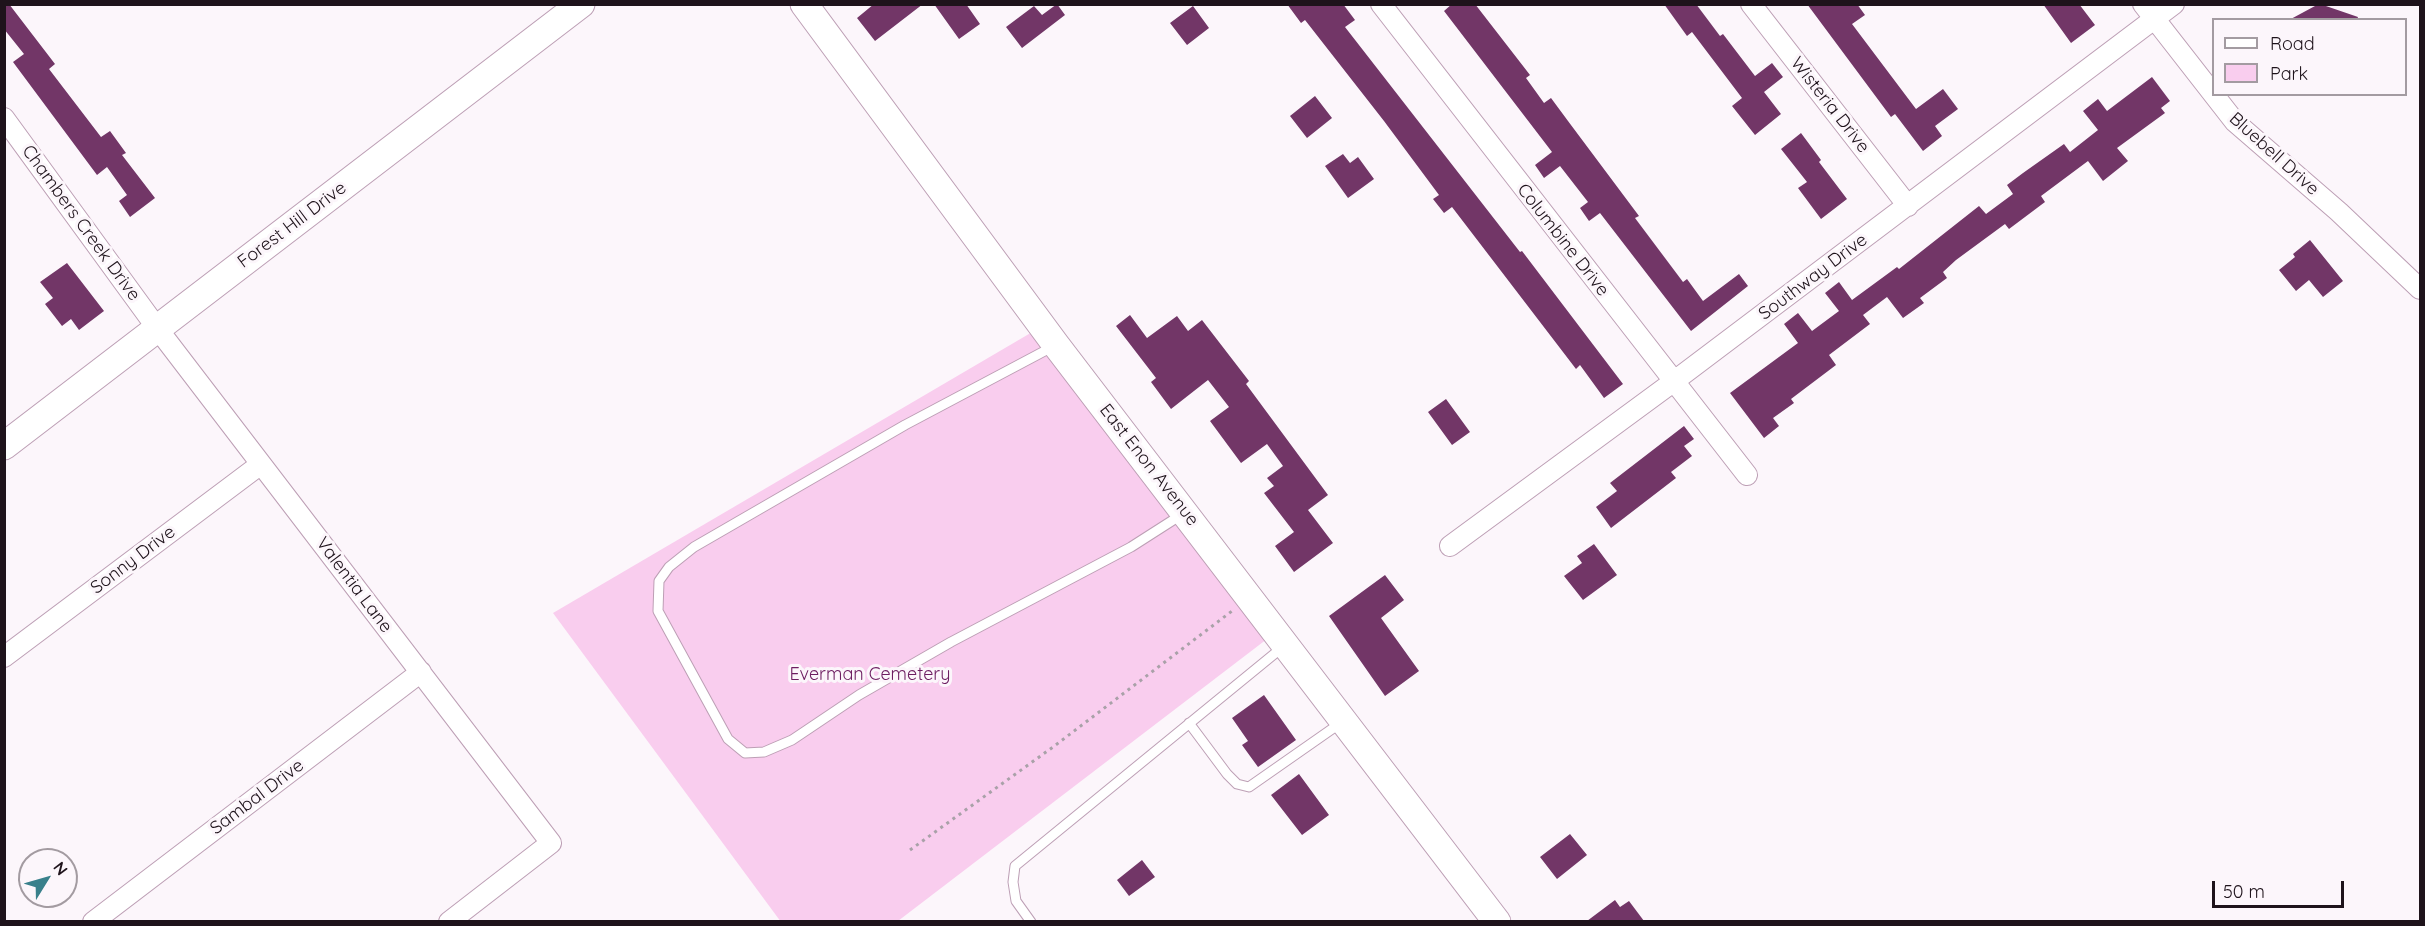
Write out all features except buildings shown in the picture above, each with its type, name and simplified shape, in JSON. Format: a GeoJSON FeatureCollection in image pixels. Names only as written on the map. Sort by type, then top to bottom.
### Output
{"type":"FeatureCollection","features":[{"type":"Feature","properties":{"kind":"street","name":"Forest Hill Drive"},"geometry":{"type":"LineString","coordinates":[[4,446],[581,4]]}},
{"type":"Feature","properties":{"kind":"street","name":"East Enon Avenue"},"geometry":{"type":"LineString","coordinates":[[804,4],[1056,345],[1497,921]]}},
{"type":"Feature","properties":{"kind":"street","name":"Columbine Drive"},"geometry":{"type":"LineString","coordinates":[[1381,4],[1747,475]]}},
{"type":"Feature","properties":{"kind":"street","name":"Wisteria Drive"},"geometry":{"type":"LineString","coordinates":[[1751,4],[1908,206]]}},
{"type":"Feature","properties":{"kind":"street","name":"Southway Drive"},"geometry":{"type":"LineString","coordinates":[[1450,546],[1908,206],[2148,12],[2174,4]]}},
{"type":"Feature","properties":{"kind":"street","name":"Bluebell Drive"},"geometry":{"type":"LineString","coordinates":[[2148,12],[2212,93]]}},
{"type":"Feature","properties":{"kind":"street","name":"Bluebell Drive"},"geometry":{"type":"LineString","coordinates":[[2214,96],[2235,122],[2339,212],[2421,289]]}},
{"type":"Feature","properties":{"kind":"street","name":"Chambers Creek Drive"},"geometry":{"type":"LineString","coordinates":[[8,128],[157,328]]}},
{"type":"Feature","properties":{"kind":"street","name":"Valentia Lane"},"geometry":{"type":"LineString","coordinates":[[157,328],[551,843],[448,921]]}},
{"type":"Feature","properties":{"kind":"street","name":"Sonny Drive"},"geometry":{"type":"LineString","coordinates":[[4,657],[261,464]]}},
{"type":"Feature","properties":{"kind":"street","name":"Sambal Drive"},"geometry":{"type":"LineString","coordinates":[[93,921],[421,672]]}},
{"type":"Feature","properties":{"kind":"lane"},"geometry":{"type":"LineString","coordinates":[[1056,345],[905,425],[694,547],[669,567],[659,581],[658,611],[728,739],[745,753],[764,752],[792,740],[890,677],[951,642],[1131,547],[1185,512]]}},
{"type":"Feature","properties":{"kind":"lane"},"geometry":{"type":"LineString","coordinates":[[1031,921],[1016,901],[1013,882],[1015,866],[1285,645]]}},
{"type":"Feature","properties":{"kind":"lane"},"geometry":{"type":"LineString","coordinates":[[1190,723],[1227,774],[1237,784],[1249,787],[1344,721]]}},
{"type":"Feature","properties":{"kind":"path"},"geometry":{"type":"LineString","coordinates":[[910,850],[1053,747],[1250,598]]}},
{"type":"Feature","properties":{"kind":"green space","name":"Everman Cemetery"},"geometry":{"type":"Polygon","coordinates":[[[1034,331],[1267,639],[898,921],[781,922],[553,613],[1034,331]]]}}]}
